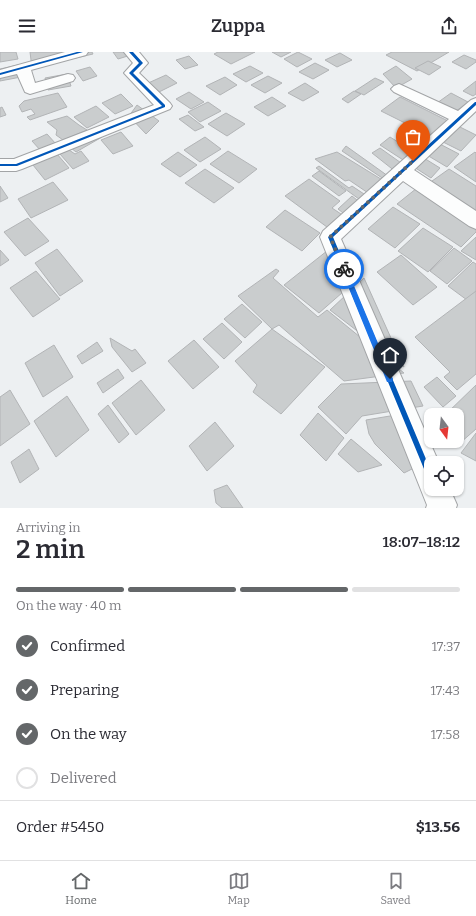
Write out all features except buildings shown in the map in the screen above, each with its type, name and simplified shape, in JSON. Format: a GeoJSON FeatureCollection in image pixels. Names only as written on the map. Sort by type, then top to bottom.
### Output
{"type":"FeatureCollection","features":[{"type":"Feature","properties":{"kind":"street"},"geometry":{"type":"LineString","coordinates":[[0,74],[81,52]]}},
{"type":"Feature","properties":{"kind":"street"},"geometry":{"type":"LineString","coordinates":[[0,165],[16,165],[164,106],[131,73],[141,63],[131,52]]}},
{"type":"Feature","properties":{"kind":"street"},"geometry":{"type":"LineString","coordinates":[[23,70],[30,89],[68,78]]}},
{"type":"Feature","properties":{"kind":"street"},"geometry":{"type":"LineString","coordinates":[[399,89],[459,118]]}},
{"type":"Feature","properties":{"kind":"street"},"geometry":{"type":"LineString","coordinates":[[424,462],[330,237],[476,102]]}},
{"type":"Feature","properties":{"kind":"street"},"geometry":{"type":"LineString","coordinates":[[402,171],[476,221]]}},
{"type":"Feature","properties":{"kind":"street"},"geometry":{"type":"LineString","coordinates":[[438,496],[442,505],[441,508]]}},
{"type":"Feature","properties":{"kind":"cycle path"},"geometry":{"type":"LineString","coordinates":[[0,74],[81,52]]}},
{"type":"Feature","properties":{"kind":"cycle path"},"geometry":{"type":"LineString","coordinates":[[0,165],[16,165],[164,106],[131,73],[141,63],[131,52]]}},
{"type":"Feature","properties":{"kind":"cycle path"},"geometry":{"type":"LineString","coordinates":[[424,462],[330,237],[476,103]]}},
{"type":"Feature","properties":{"kind":"way so far"},"geometry":{"type":"LineString","coordinates":[[344,269],[330,237],[413,161]]}},
{"type":"Feature","properties":{"kind":"route"},"geometry":{"type":"LineString","coordinates":[[344,269],[390,379]]}}]}
